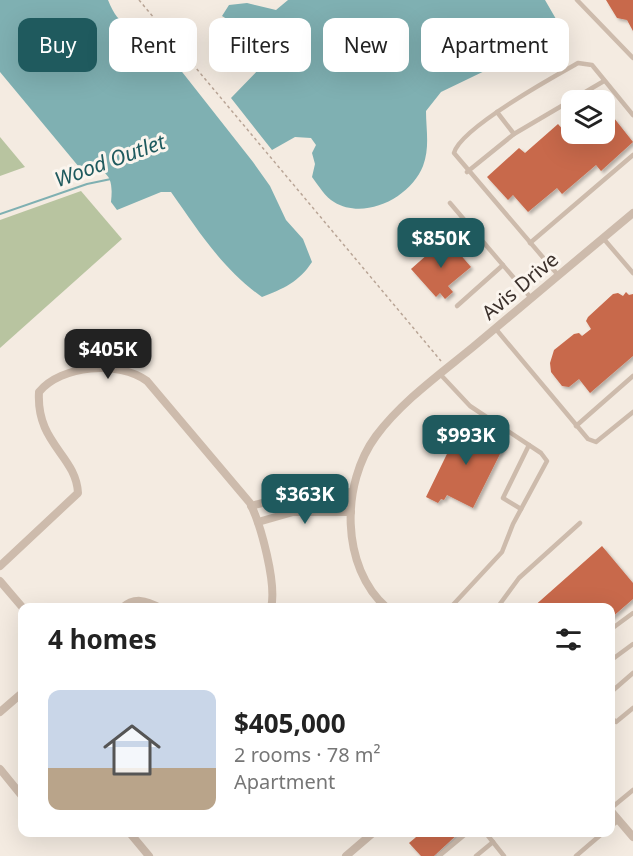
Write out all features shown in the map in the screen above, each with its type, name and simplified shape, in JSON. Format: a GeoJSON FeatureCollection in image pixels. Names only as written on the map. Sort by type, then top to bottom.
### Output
{"type":"FeatureCollection","features":[{"type":"Feature","properties":{"kind":"street","name":"Avis Drive"},"geometry":{"type":"LineString","coordinates":[[383,603],[365,578],[354,548],[351,512],[352,492],[362,461],[376,436],[440,374],[633,213]]}},
{"type":"Feature","properties":{"kind":"street"},"geometry":{"type":"LineString","coordinates":[[0,566],[76,499],[78,493],[74,474],[46,434],[38,402],[39,392],[53,379],[83,371],[119,368],[137,373],[147,381],[251,506],[258,522],[273,589],[272,603]]}},
{"type":"Feature","properties":{"kind":"street"},"geometry":{"type":"LineString","coordinates":[[251,506],[290,495],[352,492]]}},
{"type":"Feature","properties":{"kind":"street"},"geometry":{"type":"LineString","coordinates":[[258,522],[293,512],[351,512]]}},
{"type":"Feature","properties":{"kind":"street"},"geometry":{"type":"LineString","coordinates":[[0,581],[19,603]]}},
{"type":"Feature","properties":{"kind":"street"},"geometry":{"type":"LineString","coordinates":[[127,603],[139,600],[147,603]]}},
{"type":"Feature","properties":{"kind":"street"},"geometry":{"type":"LineString","coordinates":[[0,712],[18,696]]}},
{"type":"Feature","properties":{"kind":"street"},"geometry":{"type":"LineString","coordinates":[[0,770],[18,791]]}},
{"type":"Feature","properties":{"kind":"street"},"geometry":{"type":"LineString","coordinates":[[615,815],[633,837]]}},
{"type":"Feature","properties":{"kind":"street"},"geometry":{"type":"LineString","coordinates":[[133,837],[149,856]]}},
{"type":"Feature","properties":{"kind":"street"},"geometry":{"type":"LineString","coordinates":[[346,856],[368,837]]}},
{"type":"Feature","properties":{"kind":"lane"},"geometry":{"type":"LineString","coordinates":[[577,0],[633,58]]}},
{"type":"Feature","properties":{"kind":"lane"},"geometry":{"type":"LineString","coordinates":[[558,275],[467,172],[454,153],[456,144],[497,112],[578,63],[592,65],[633,115]]}},
{"type":"Feature","properties":{"kind":"lane"},"geometry":{"type":"LineString","coordinates":[[467,172],[514,134],[604,81]]}},
{"type":"Feature","properties":{"kind":"lane"},"geometry":{"type":"LineString","coordinates":[[497,112],[514,134]]}},
{"type":"Feature","properties":{"kind":"lane"},"geometry":{"type":"LineString","coordinates":[[530,243],[633,155]]}},
{"type":"Feature","properties":{"kind":"lane"},"geometry":{"type":"LineString","coordinates":[[450,203],[531,298]]}},
{"type":"Feature","properties":{"kind":"lane"},"geometry":{"type":"LineString","coordinates":[[603,238],[633,273]]}},
{"type":"Feature","properties":{"kind":"lane"},"geometry":{"type":"LineString","coordinates":[[457,306],[503,265]]}},
{"type":"Feature","properties":{"kind":"lane"},"geometry":{"type":"LineString","coordinates":[[495,328],[588,439],[596,442],[633,412]]}},
{"type":"Feature","properties":{"kind":"lane"},"geometry":{"type":"LineString","coordinates":[[440,374],[470,406],[541,453],[547,461],[521,508],[502,552],[455,603]]}},
{"type":"Feature","properties":{"kind":"lane"},"geometry":{"type":"LineString","coordinates":[[576,426],[633,376]]}},
{"type":"Feature","properties":{"kind":"lane"},"geometry":{"type":"LineString","coordinates":[[521,508],[502,498],[529,445]]}},
{"type":"Feature","properties":{"kind":"lane"},"geometry":{"type":"LineString","coordinates":[[501,603],[519,578],[580,523]]}},
{"type":"Feature","properties":{"kind":"lane"},"geometry":{"type":"LineString","coordinates":[[615,626],[633,613]]}},
{"type":"Feature","properties":{"kind":"lane"},"geometry":{"type":"LineString","coordinates":[[615,658],[633,644]]}},
{"type":"Feature","properties":{"kind":"lane"},"geometry":{"type":"LineString","coordinates":[[615,689],[633,673]]}},
{"type":"Feature","properties":{"kind":"lane"},"geometry":{"type":"LineString","coordinates":[[615,721],[633,708]]}},
{"type":"Feature","properties":{"kind":"lane"},"geometry":{"type":"LineString","coordinates":[[615,805],[633,790]]}},
{"type":"Feature","properties":{"kind":"lane"},"geometry":{"type":"LineString","coordinates":[[615,823],[619,820]]}},
{"type":"Feature","properties":{"kind":"lane"},"geometry":{"type":"LineString","coordinates":[[439,856],[462,837]]}},
{"type":"Feature","properties":{"kind":"lane"},"geometry":{"type":"LineString","coordinates":[[489,837],[504,856]]}},
{"type":"Feature","properties":{"kind":"lane"},"geometry":{"type":"LineString","coordinates":[[576,856],[598,837]]}},
{"type":"Feature","properties":{"kind":"lane"},"geometry":{"type":"LineString","coordinates":[[476,856],[493,842]]}},
{"type":"Feature","properties":{"kind":"path"},"geometry":{"type":"LineString","coordinates":[[139,0],[447,368]]}},
{"type":"Feature","properties":{"kind":"green space"},"geometry":{"type":"Polygon","coordinates":[[[0,137],[25,167],[0,176],[0,137]]]}},
{"type":"Feature","properties":{"kind":"green space"},"geometry":{"type":"Polygon","coordinates":[[[81,191],[122,239],[0,348],[0,220],[81,191]]]}},
{"type":"Feature","properties":{"kind":"water"},"geometry":{"type":"Polygon","coordinates":[[[0,0],[108,0],[118,18],[109,18],[109,72],[182,72],[270,186],[286,220],[303,239],[312,262],[302,275],[290,284],[262,297],[223,261],[201,235],[171,192],[161,192],[117,210],[111,202],[111,185],[107,175],[96,169],[79,167],[0,72],[0,0]]]}},
{"type":"Feature","properties":{"kind":"water"},"geometry":{"type":"Polygon","coordinates":[[[288,0],[545,0],[555,18],[421,18],[421,72],[483,72],[441,92],[426,111],[427,138],[423,166],[408,187],[386,203],[359,209],[346,207],[331,200],[312,177],[315,164],[312,153],[316,145],[311,138],[295,137],[272,150],[231,98],[256,72],[311,72],[311,18],[225,18],[222,16],[229,5],[247,3],[276,10],[288,0]]]}},
{"type":"Feature","properties":{"kind":"building"},"geometry":{"type":"Polygon","coordinates":[[[606,0],[633,0],[633,31],[627,20],[617,18],[606,0]]]}},
{"type":"Feature","properties":{"kind":"building"},"geometry":{"type":"Polygon","coordinates":[[[615,119],[633,142],[601,171],[596,165],[562,194],[557,188],[528,212],[513,195],[508,200],[487,177],[519,148],[525,153],[558,124],[561,127],[561,144],[615,144],[615,119]]]}},
{"type":"Feature","properties":{"kind":"building"},"geometry":{"type":"Polygon","coordinates":[[[446,238],[471,267],[448,286],[453,292],[445,299],[440,293],[436,297],[411,269],[446,238]]]}},
{"type":"Feature","properties":{"kind":"building"},"geometry":{"type":"Polygon","coordinates":[[[626,292],[629,295],[633,294],[633,356],[590,393],[579,379],[569,387],[562,386],[551,372],[550,363],[554,350],[574,334],[579,333],[582,336],[591,329],[586,321],[588,317],[613,294],[618,293],[623,296],[626,292]]]}},
{"type":"Feature","properties":{"kind":"building"},"geometry":{"type":"Polygon","coordinates":[[[463,421],[505,444],[473,508],[447,495],[438,503],[426,497],[463,421]]]}},
{"type":"Feature","properties":{"kind":"building"},"geometry":{"type":"Polygon","coordinates":[[[602,546],[633,583],[633,599],[615,615],[615,603],[538,603],[602,546]]]}},
{"type":"Feature","properties":{"kind":"building"},"geometry":{"type":"Polygon","coordinates":[[[416,837],[455,837],[434,856],[421,856],[409,843],[416,837]]]}},
{"type":"Feature","properties":{"kind":"waterway","name":"Wood Outlet"},"geometry":{"type":"LineString","coordinates":[[0,214],[87,184],[111,179]]}}]}
